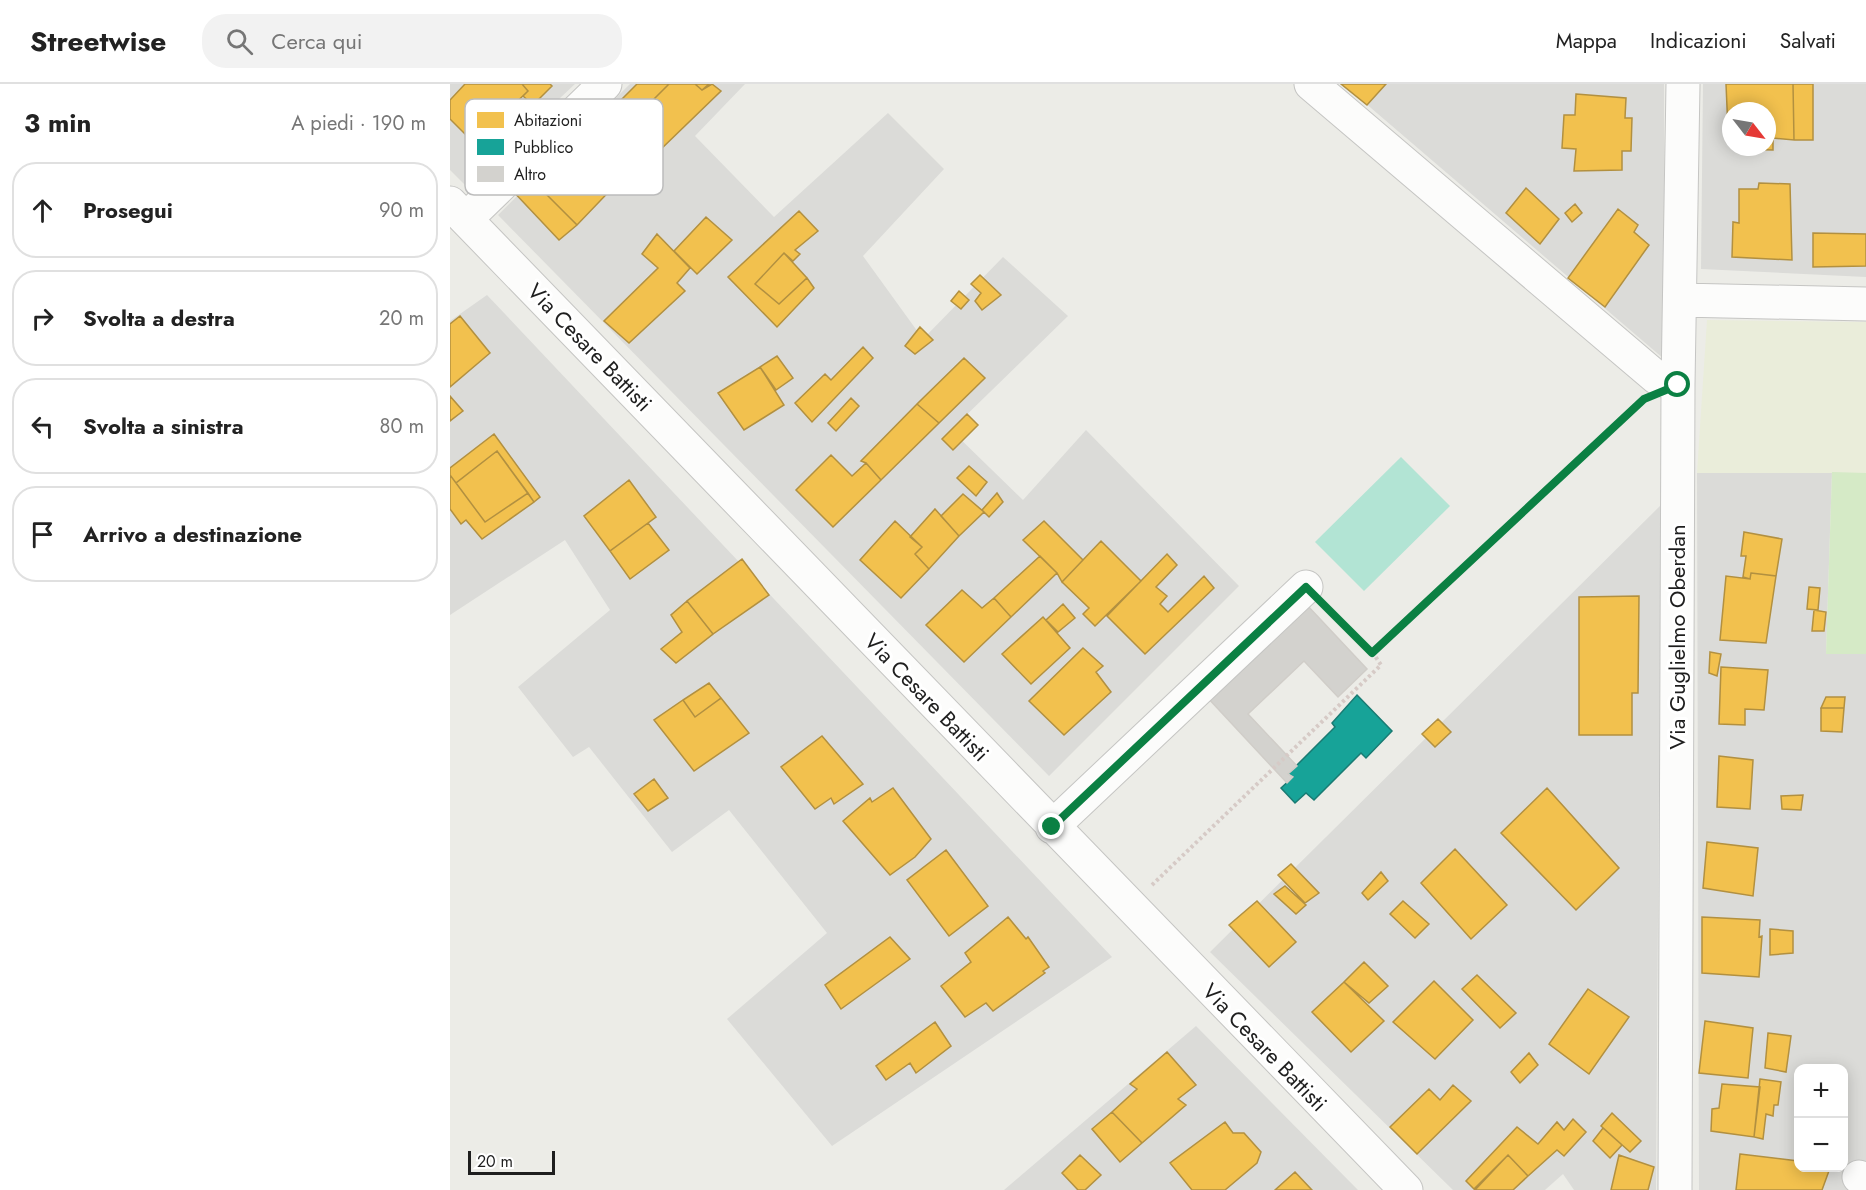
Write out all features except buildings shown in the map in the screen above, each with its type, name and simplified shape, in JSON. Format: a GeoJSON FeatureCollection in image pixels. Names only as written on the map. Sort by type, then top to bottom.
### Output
{"type":"FeatureCollection","features":[{"type":"Feature","properties":{"kind":"street"},"geometry":{"type":"LineString","coordinates":[[588,99],[605,84]]}},
{"type":"Feature","properties":{"kind":"street"},"geometry":{"type":"LineString","coordinates":[[1311,84],[1657,378],[1678,385]]}},
{"type":"Feature","properties":{"kind":"street","name":"Via Guglielmo Oberdan"},"geometry":{"type":"LineString","coordinates":[[1675,1190],[1678,385],[1683,84]]}},
{"type":"Feature","properties":{"kind":"street"},"geometry":{"type":"LineString","coordinates":[[458,211],[477,195]]}},
{"type":"Feature","properties":{"kind":"street","name":"Via Cesare Battisti"},"geometry":{"type":"LineString","coordinates":[[458,211],[1129,907],[1406,1190]]}},
{"type":"Feature","properties":{"kind":"street"},"geometry":{"type":"LineString","coordinates":[[1680,300],[1866,304]]}},
{"type":"Feature","properties":{"kind":"street"},"geometry":{"type":"LineString","coordinates":[[1052,827],[1306,587]]}},
{"type":"Feature","properties":{"kind":"path"},"geometry":{"type":"LineString","coordinates":[[1372,653],[1644,399],[1678,385]]}},
{"type":"Feature","properties":{"kind":"path"},"geometry":{"type":"LineString","coordinates":[[1129,907],[1381,665],[1372,653],[1306,587]]}},
{"type":"Feature","properties":{"kind":"shaded area"},"geometry":{"type":"Polygon","coordinates":[[[450,84],[575,84],[559,99],[465,99],[465,185],[450,170],[450,84]]]}},
{"type":"Feature","properties":{"kind":"shaded area"},"geometry":{"type":"Polygon","coordinates":[[[630,84],[745,84],[695,136],[774,217],[888,113],[944,169],[863,256],[923,339],[1003,257],[1068,316],[951,430],[1023,500],[1086,430],[1239,586],[1049,776],[498,215],[518,195],[663,195],[663,99],[615,99],[630,84]]]}},
{"type":"Feature","properties":{"kind":"shaded area"},"geometry":{"type":"Polygon","coordinates":[[[1343,84],[1664,84],[1664,359],[1343,84]]]}},
{"type":"Feature","properties":{"kind":"shaded area"},"geometry":{"type":"Polygon","coordinates":[[[1703,84],[1866,84],[1866,277],[1701,269],[1703,84]]]}},
{"type":"Feature","properties":{"kind":"shaded area"},"geometry":{"type":"Polygon","coordinates":[[[487,295],[1112,957],[832,1146],[727,1019],[827,933],[729,810],[672,852],[589,747],[573,757],[518,687],[610,610],[565,540],[450,615],[450,321],[487,295]]]}},
{"type":"Feature","properties":{"kind":"shaded area"},"geometry":{"type":"Polygon","coordinates":[[[1832,472],[1826,654],[1866,654],[1866,1168],[1853,1161],[1846,1180],[1862,1190],[1699,1190],[1697,473],[1832,472]]]}},
{"type":"Feature","properties":{"kind":"shaded area"},"geometry":{"type":"Polygon","coordinates":[[[1661,505],[1656,1190],[1574,1190],[1563,1174],[1545,1190],[1453,1190],[1210,952],[1661,505]]]}},
{"type":"Feature","properties":{"kind":"shaded area"},"geometry":{"type":"Polygon","coordinates":[[[1196,1026],[1358,1190],[1004,1190],[1196,1026]]]}},
{"type":"Feature","properties":{"kind":"green space"},"geometry":{"type":"Polygon","coordinates":[[[1707,320],[1866,322],[1866,473],[1697,473],[1707,320]]]}},
{"type":"Feature","properties":{"kind":"green space"},"geometry":{"type":"Polygon","coordinates":[[[1401,457],[1450,506],[1364,591],[1315,542],[1401,457]]]}},
{"type":"Feature","properties":{"kind":"green space"},"geometry":{"type":"Polygon","coordinates":[[[1832,472],[1866,473],[1866,654],[1826,654],[1832,472]]]}},
{"type":"Feature","properties":{"kind":"route"},"geometry":{"type":"LineString","coordinates":[[1052,827],[1306,587],[1372,653],[1644,399],[1678,385]]}}]}
